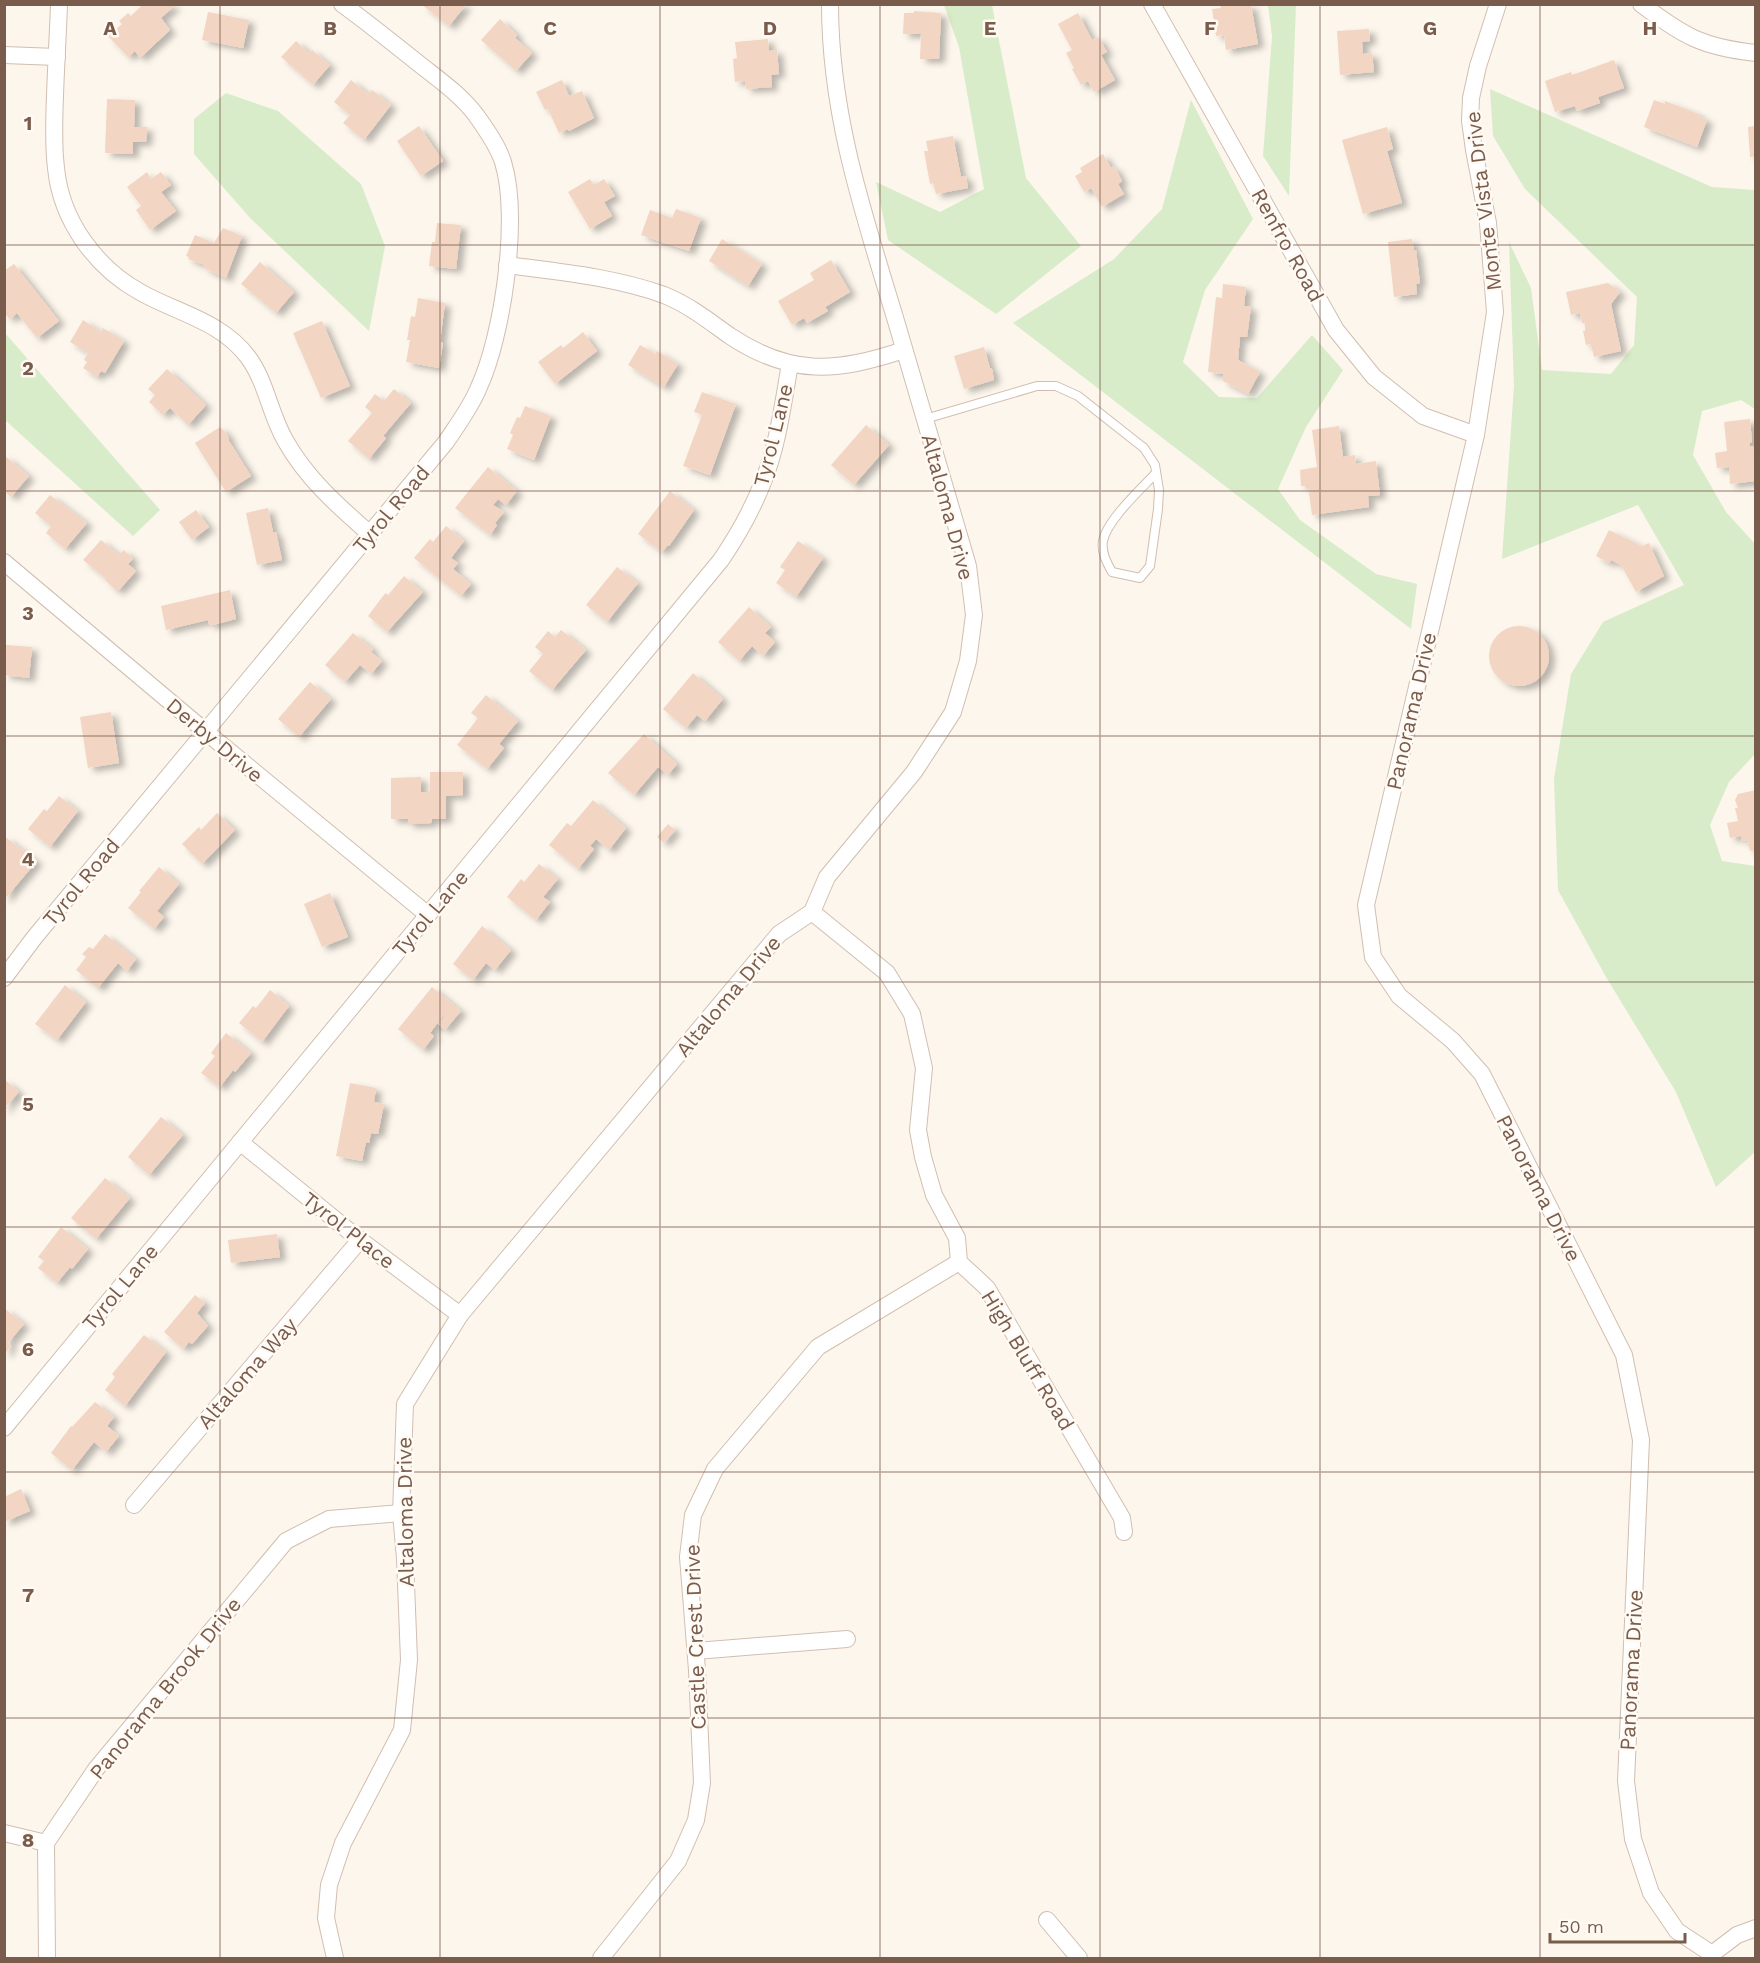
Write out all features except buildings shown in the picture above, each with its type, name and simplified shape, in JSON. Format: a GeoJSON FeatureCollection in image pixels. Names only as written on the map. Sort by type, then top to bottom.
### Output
{"type":"FeatureCollection","features":[{"type":"Feature","properties":{"kind":"street"},"geometry":{"type":"LineString","coordinates":[[59,4],[54,143],[56,171],[73,223],[98,259],[126,283],[155,300],[205,322],[236,344],[249,358],[260,378],[284,439],[298,461],[314,482],[370,534]]}},
{"type":"Feature","properties":{"kind":"street","name":"Tyrol Road"},"geometry":{"type":"LineString","coordinates":[[4,978],[42,929],[446,442],[480,387],[497,329],[507,265],[510,210],[508,181],[502,160],[489,134],[461,97],[342,4]]}},
{"type":"Feature","properties":{"kind":"street","name":"Altaloma Drive"},"geometry":{"type":"LineString","coordinates":[[334,1959],[326,1918],[329,1885],[343,1843],[402,1730],[409,1660],[401,1513],[405,1404],[460,1315],[779,934],[812,912],[827,877],[914,772],[953,712],[968,661],[974,615],[968,566],[850,164],[834,79],[830,4]]}},
{"type":"Feature","properties":{"kind":"street","name":"Renfro Road"},"geometry":{"type":"LineString","coordinates":[[1152,4],[1336,330],[1374,377],[1423,416],[1476,435]]}},
{"type":"Feature","properties":{"kind":"street","name":"Monte Vista Drive"},"geometry":{"type":"LineString","coordinates":[[1476,435],[1496,312],[1488,224],[1470,121],[1478,66],[1498,4]]}},
{"type":"Feature","properties":{"kind":"street"},"geometry":{"type":"LineString","coordinates":[[1641,4],[1692,38],[1725,49],[1755,52]]}},
{"type":"Feature","properties":{"kind":"street"},"geometry":{"type":"LineString","coordinates":[[4,55],[57,57]]}},
{"type":"Feature","properties":{"kind":"street"},"geometry":{"type":"LineString","coordinates":[[507,265],[601,278],[658,293],[688,306],[751,349],[790,364],[834,367],[875,359],[904,350]]}},
{"type":"Feature","properties":{"kind":"street","name":"Tyrol Lane"},"geometry":{"type":"LineString","coordinates":[[4,1428],[721,560],[740,532],[764,480],[780,423],[790,364]]}},
{"type":"Feature","properties":{"kind":"street","name":"Panorama Drive"},"geometry":{"type":"LineString","coordinates":[[1476,435],[1366,905],[1373,957],[1399,996],[1453,1041],[1482,1074],[1623,1355],[1641,1440],[1626,1781],[1633,1839],[1650,1893],[1677,1932],[1712,1956]]}},
{"type":"Feature","properties":{"kind":"street","name":"Derby Drive"},"geometry":{"type":"LineString","coordinates":[[4,562],[428,915]]}},
{"type":"Feature","properties":{"kind":"street"},"geometry":{"type":"LineString","coordinates":[[812,912],[887,973],[912,1014],[924,1068],[918,1130],[923,1157],[934,1195],[957,1239],[959,1262]]}},
{"type":"Feature","properties":{"kind":"street","name":"Tyrol Place"},"geometry":{"type":"LineString","coordinates":[[240,1142],[360,1240],[460,1315]]}},
{"type":"Feature","properties":{"kind":"street","name":"Altaloma Way"},"geometry":{"type":"LineString","coordinates":[[134,1505],[360,1240]]}},
{"type":"Feature","properties":{"kind":"street","name":"High Bluff Road"},"geometry":{"type":"LineString","coordinates":[[959,1262],[987,1288],[1122,1518],[1124,1532]]}},
{"type":"Feature","properties":{"kind":"street","name":"Castle Crest Drive"},"geometry":{"type":"LineString","coordinates":[[601,1959],[678,1861],[696,1820],[702,1783],[696,1651],[688,1557],[693,1515],[715,1470],[818,1347],[959,1262]]}},
{"type":"Feature","properties":{"kind":"street","name":"Panorama Brook Drive"},"geometry":{"type":"LineString","coordinates":[[46,1843],[96,1769],[286,1541],[329,1519],[401,1513]]}},
{"type":"Feature","properties":{"kind":"street"},"geometry":{"type":"LineString","coordinates":[[696,1651],[847,1639]]}},
{"type":"Feature","properties":{"kind":"street"},"geometry":{"type":"LineString","coordinates":[[4,1833],[46,1843],[47,1959]]}},
{"type":"Feature","properties":{"kind":"street"},"geometry":{"type":"LineString","coordinates":[[1047,1920],[1079,1959]]}},
{"type":"Feature","properties":{"kind":"street"},"geometry":{"type":"LineString","coordinates":[[1712,1956],[1737,1935],[1755,1928]]}},
{"type":"Feature","properties":{"kind":"lane"},"geometry":{"type":"LineString","coordinates":[[924,419],[1037,386],[1056,386],[1078,396],[1144,448],[1155,465],[1159,490],[1150,566],[1140,578],[1112,572],[1105,560],[1103,542],[1109,526],[1156,473]]}},
{"type":"Feature","properties":{"kind":"green space"},"geometry":{"type":"Polygon","coordinates":[[[944,5],[992,5],[1026,178],[1081,246],[996,314],[888,240],[876,182],[940,212],[984,189],[959,47],[944,5]]]}},
{"type":"Feature","properties":{"kind":"green space"},"geometry":{"type":"Polygon","coordinates":[[[1268,5],[1296,5],[1289,196],[1263,156],[1272,36],[1268,5]]]}},
{"type":"Feature","properties":{"kind":"green space"},"geometry":{"type":"Polygon","coordinates":[[[1490,89],[1712,187],[1755,190],[1755,409],[1741,400],[1702,411],[1693,455],[1726,512],[1756,545],[1755,754],[1729,782],[1710,825],[1722,861],[1755,866],[1755,1152],[1716,1187],[1676,1092],[1606,977],[1558,890],[1554,779],[1571,674],[1603,622],[1684,585],[1638,505],[1502,559],[1514,386],[1509,242],[1531,288],[1542,370],[1611,374],[1634,345],[1637,297],[1525,189],[1493,136],[1490,89]]]}},
{"type":"Feature","properties":{"kind":"green space"},"geometry":{"type":"Polygon","coordinates":[[[226,93],[278,111],[361,184],[385,246],[369,331],[251,219],[194,154],[194,119],[226,93]]]}},
{"type":"Feature","properties":{"kind":"green space"},"geometry":{"type":"Polygon","coordinates":[[[1191,100],[1253,219],[1205,290],[1183,362],[1219,397],[1257,398],[1312,335],[1343,370],[1306,427],[1278,489],[1300,520],[1376,574],[1417,584],[1411,629],[1013,323],[1114,259],[1162,209],[1191,100]]]}},
{"type":"Feature","properties":{"kind":"green space"},"geometry":{"type":"Polygon","coordinates":[[[5,333],[160,510],[133,536],[5,420],[5,333]]]}}]}
